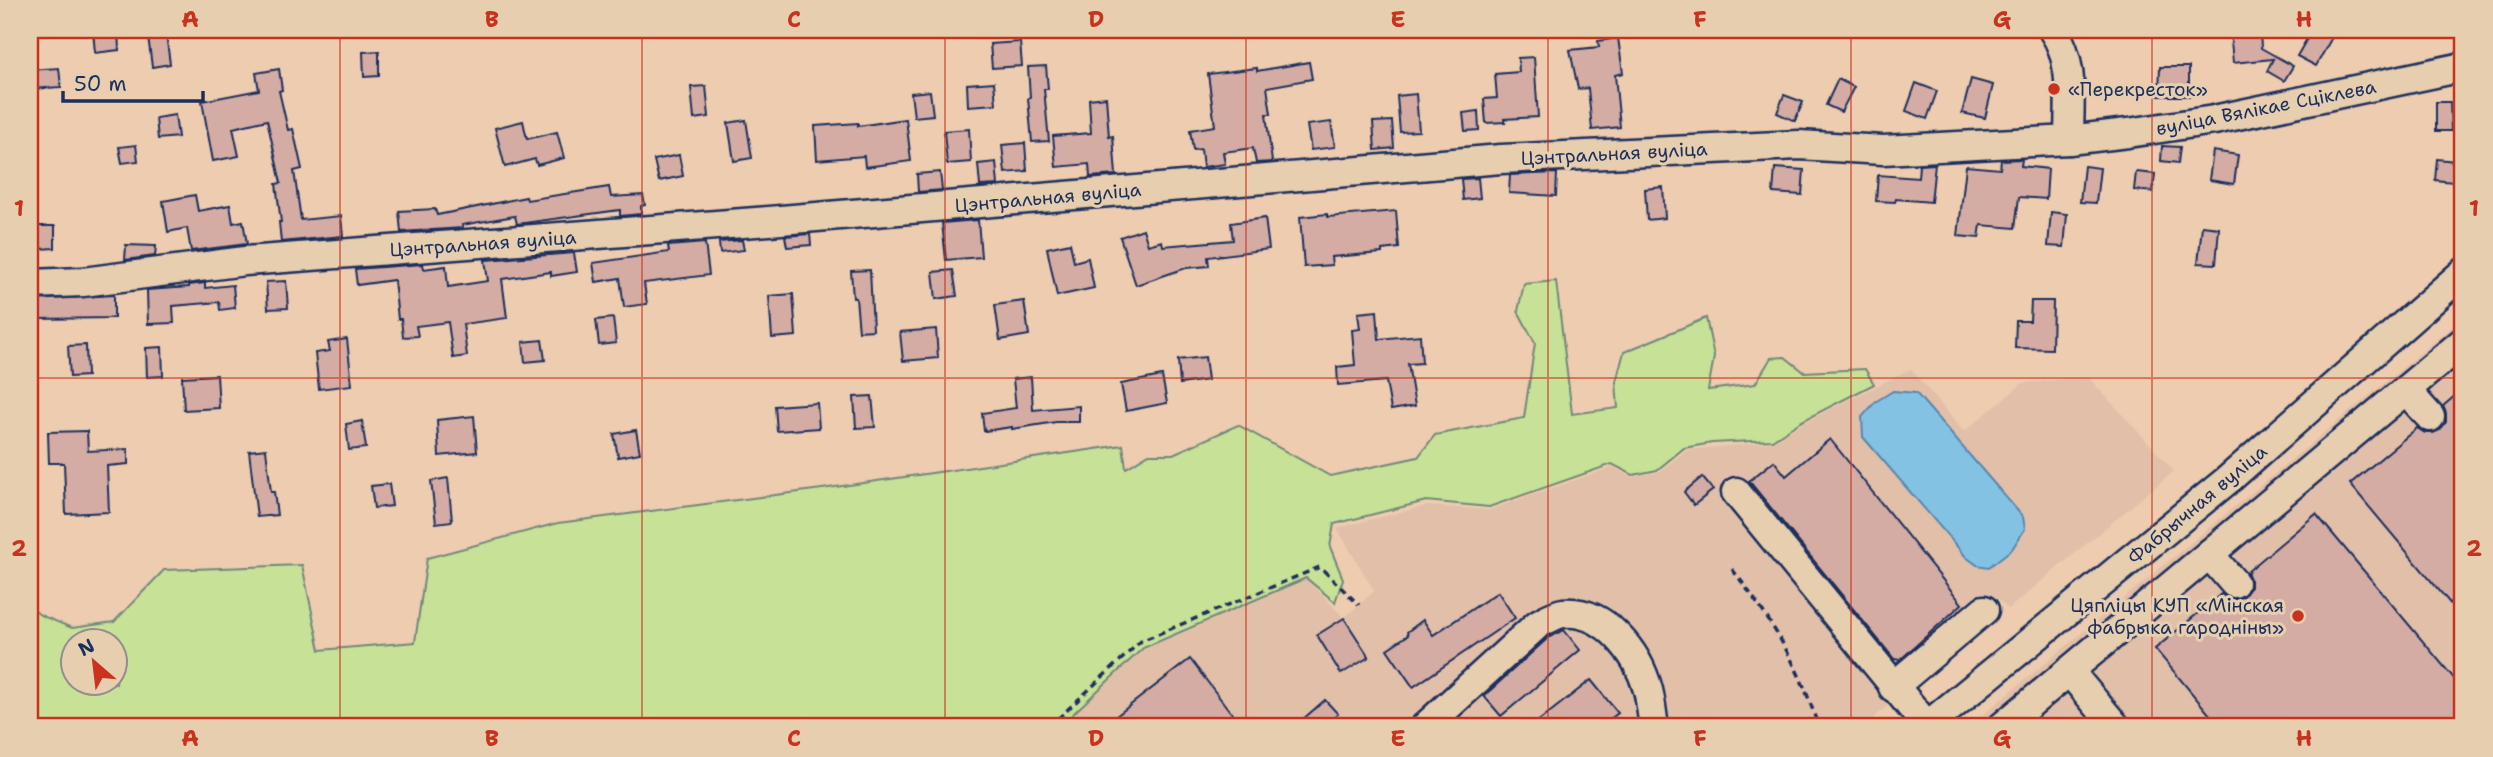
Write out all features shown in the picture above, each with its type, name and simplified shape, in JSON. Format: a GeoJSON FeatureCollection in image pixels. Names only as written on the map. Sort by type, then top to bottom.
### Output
{"type":"FeatureCollection","features":[{"type":"Feature","properties":{"kind":"street"},"geometry":{"type":"LineString","coordinates":[[2053,30],[2063,44],[2069,73],[2069,140]]}},
{"type":"Feature","properties":{"kind":"street","name":"вуліца Вялікае Сціклева"},"geometry":{"type":"LineString","coordinates":[[2069,140],[2128,134],[2214,120],[2463,67]]}},
{"type":"Feature","properties":{"kind":"street","name":"Цэнтральная вуліца"},"geometry":{"type":"LineString","coordinates":[[30,284],[83,282],[245,261],[769,221],[1501,159],[1799,145],[1883,150],[2069,140]]}},
{"type":"Feature","properties":{"kind":"street","name":"Фабрычная вуліца"},"geometry":{"type":"LineString","coordinates":[[1927,727],[2231,478],[2463,273]]}},
{"type":"Feature","properties":{"kind":"street"},"geometry":{"type":"LineString","coordinates":[[2001,727],[2463,342]]}},
{"type":"Feature","properties":{"kind":"street"},"geometry":{"type":"LineString","coordinates":[[2406,390],[2430,417]]}},
{"type":"Feature","properties":{"kind":"street"},"geometry":{"type":"LineString","coordinates":[[1736,492],[1927,727]]}},
{"type":"Feature","properties":{"kind":"street"},"geometry":{"type":"LineString","coordinates":[[2209,554],[2234,583]]}},
{"type":"Feature","properties":{"kind":"street"},"geometry":{"type":"LineString","coordinates":[[1894,687],[1984,610]]}},
{"type":"Feature","properties":{"kind":"street"},"geometry":{"type":"LineString","coordinates":[[1426,727],[1538,624],[1561,613],[1587,614],[1606,625],[1632,655],[1648,689],[1654,727]]}},
{"type":"Feature","properties":{"kind":"street"},"geometry":{"type":"LineString","coordinates":[[2069,671],[2116,727]]}},
{"type":"Feature","properties":{"kind":"path"},"geometry":{"type":"LineString","coordinates":[[1049,727],[1141,641],[1320,567],[1359,605]]}},
{"type":"Feature","properties":{"kind":"path"},"geometry":{"type":"LineString","coordinates":[[1732,569],[1786,646],[1809,695],[1818,727]]}},
{"type":"Feature","properties":{"kind":"shaded area"},"geometry":{"type":"Polygon","coordinates":[[[2463,318],[2463,727],[1968,727],[2463,318]]]}},
{"type":"Feature","properties":{"kind":"shaded area"},"geometry":{"type":"Polygon","coordinates":[[[1911,369],[1964,432],[2023,383],[2088,377],[2174,471],[2008,609],[1996,597],[1990,601],[1999,612],[1872,719],[1875,727],[1059,727],[1143,648],[1306,578],[1344,618],[1374,591],[1337,528],[1426,506],[1489,510],[1613,467],[1632,477],[1659,472],[1687,450],[1772,442],[1803,423],[1911,369]]]}},
{"type":"Feature","properties":{"kind":"green space"},"geometry":{"type":"Polygon","coordinates":[[[1556,281],[1572,414],[1618,408],[1616,382],[1624,352],[1706,318],[1714,357],[1708,390],[1755,384],[1771,358],[1785,357],[1804,372],[1865,369],[1874,384],[1800,422],[1772,440],[1712,443],[1684,448],[1657,470],[1633,475],[1612,464],[1489,507],[1426,501],[1334,524],[1330,547],[1343,579],[1335,602],[1306,578],[1143,648],[1059,727],[30,727],[30,607],[40,615],[72,628],[114,622],[164,570],[302,565],[320,650],[415,642],[427,558],[558,523],[822,489],[1123,445],[1126,468],[1149,454],[1173,454],[1238,425],[1330,476],[1418,457],[1435,435],[1524,418],[1535,343],[1518,311],[1524,284],[1556,281]]]}},
{"type":"Feature","properties":{"kind":"water"},"geometry":{"type":"Polygon","coordinates":[[[1893,391],[1916,393],[2023,517],[2025,529],[2012,549],[1989,567],[1977,565],[1966,557],[1863,437],[1862,417],[1875,402],[1893,391]]]}},
{"type":"Feature","properties":{"kind":"building"},"geometry":{"type":"Polygon","coordinates":[[[93,30],[118,30],[119,50],[95,53],[93,30]]]}},
{"type":"Feature","properties":{"kind":"building"},"geometry":{"type":"Polygon","coordinates":[[[2230,30],[2260,30],[2261,48],[2293,66],[2284,81],[2267,71],[2273,59],[2233,63],[2230,30]]]}},
{"type":"Feature","properties":{"kind":"building"},"geometry":{"type":"Polygon","coordinates":[[[2312,30],[2336,30],[2316,66],[2297,56],[2312,30]]]}},
{"type":"Feature","properties":{"kind":"building"},"geometry":{"type":"Polygon","coordinates":[[[166,34],[170,64],[152,67],[148,36],[166,34]]]}},
{"type":"Feature","properties":{"kind":"building"},"geometry":{"type":"Polygon","coordinates":[[[1618,38],[1623,73],[1615,75],[1620,127],[1592,130],[1588,88],[1578,89],[1570,50],[1599,47],[1598,41],[1618,38]]]}},
{"type":"Feature","properties":{"kind":"building"},"geometry":{"type":"Polygon","coordinates":[[[1020,42],[1022,66],[992,68],[990,44],[1020,42]]]}},
{"type":"Feature","properties":{"kind":"building"},"geometry":{"type":"Polygon","coordinates":[[[379,51],[379,76],[364,77],[363,52],[379,51]]]}},
{"type":"Feature","properties":{"kind":"building"},"geometry":{"type":"Polygon","coordinates":[[[1534,57],[1538,117],[1486,123],[1484,99],[1497,98],[1495,74],[1519,72],[1518,58],[1534,57]]]}},
{"type":"Feature","properties":{"kind":"building"},"geometry":{"type":"Polygon","coordinates":[[[1309,62],[1312,79],[1267,87],[1271,114],[1266,114],[1272,162],[1256,163],[1253,148],[1223,152],[1225,164],[1203,167],[1201,149],[1193,150],[1190,130],[1215,126],[1208,74],[1257,68],[1257,71],[1309,62]]]}},
{"type":"Feature","properties":{"kind":"building"},"geometry":{"type":"Polygon","coordinates":[[[1046,66],[1048,89],[1044,89],[1049,141],[1032,142],[1028,67],[1046,66]]]}},
{"type":"Feature","properties":{"kind":"building"},"geometry":{"type":"Polygon","coordinates":[[[2160,67],[2189,67],[2189,96],[2159,96],[2160,67]]]}},
{"type":"Feature","properties":{"kind":"building"},"geometry":{"type":"Polygon","coordinates":[[[59,68],[61,87],[31,89],[30,70],[59,68]]]}},
{"type":"Feature","properties":{"kind":"building"},"geometry":{"type":"Polygon","coordinates":[[[279,69],[282,90],[279,91],[288,130],[293,129],[302,169],[294,171],[301,220],[341,216],[343,236],[281,242],[276,184],[281,183],[267,120],[233,128],[239,156],[213,161],[202,101],[259,90],[256,73],[279,69]]]}},
{"type":"Feature","properties":{"kind":"building"},"geometry":{"type":"Polygon","coordinates":[[[1838,79],[1854,87],[1841,112],[1826,105],[1838,79]]]}},
{"type":"Feature","properties":{"kind":"building"},"geometry":{"type":"Polygon","coordinates":[[[1971,79],[1993,85],[1985,118],[1962,113],[1971,79]]]}},
{"type":"Feature","properties":{"kind":"building"},"geometry":{"type":"Polygon","coordinates":[[[994,82],[996,104],[968,106],[967,84],[994,82]]]}},
{"type":"Feature","properties":{"kind":"building"},"geometry":{"type":"Polygon","coordinates":[[[1916,83],[1937,91],[1927,119],[1906,111],[1916,83]]]}},
{"type":"Feature","properties":{"kind":"building"},"geometry":{"type":"Polygon","coordinates":[[[706,86],[709,117],[694,119],[691,87],[706,86]]]}},
{"type":"Feature","properties":{"kind":"building"},"geometry":{"type":"Polygon","coordinates":[[[930,91],[933,115],[914,117],[911,93],[930,91]]]}},
{"type":"Feature","properties":{"kind":"building"},"geometry":{"type":"Polygon","coordinates":[[[1416,94],[1419,131],[1400,132],[1397,96],[1416,94]]]}},
{"type":"Feature","properties":{"kind":"building"},"geometry":{"type":"Polygon","coordinates":[[[1784,95],[1803,102],[1795,121],[1777,113],[1784,95]]]}},
{"type":"Feature","properties":{"kind":"building"},"geometry":{"type":"Polygon","coordinates":[[[1106,97],[1109,137],[1113,136],[1116,175],[1090,177],[1089,164],[1056,167],[1053,136],[1091,133],[1089,99],[1106,97]]]}},
{"type":"Feature","properties":{"kind":"building"},"geometry":{"type":"Polygon","coordinates":[[[2436,102],[2450,102],[2451,131],[2436,131],[2436,102]]]}},
{"type":"Feature","properties":{"kind":"building"},"geometry":{"type":"Polygon","coordinates":[[[1478,111],[1479,130],[1465,131],[1463,113],[1478,111]]]}},
{"type":"Feature","properties":{"kind":"building"},"geometry":{"type":"Polygon","coordinates":[[[175,115],[178,137],[158,139],[156,118],[175,115]]]}},
{"type":"Feature","properties":{"kind":"building"},"geometry":{"type":"Polygon","coordinates":[[[906,119],[911,161],[865,167],[864,156],[817,160],[815,126],[858,123],[858,126],[906,119]]]}},
{"type":"Feature","properties":{"kind":"building"},"geometry":{"type":"Polygon","coordinates":[[[746,120],[752,158],[734,161],[728,123],[746,120]]]}},
{"type":"Feature","properties":{"kind":"building"},"geometry":{"type":"Polygon","coordinates":[[[523,121],[527,139],[557,132],[564,158],[537,165],[535,159],[505,167],[495,128],[523,121]]]}},
{"type":"Feature","properties":{"kind":"building"},"geometry":{"type":"Polygon","coordinates":[[[1392,121],[1394,148],[1375,150],[1373,122],[1392,121]]]}},
{"type":"Feature","properties":{"kind":"building"},"geometry":{"type":"Polygon","coordinates":[[[1331,122],[1335,147],[1311,150],[1307,125],[1331,122]]]}},
{"type":"Feature","properties":{"kind":"building"},"geometry":{"type":"Polygon","coordinates":[[[969,129],[971,162],[947,164],[944,131],[969,129]]]}},
{"type":"Feature","properties":{"kind":"building"},"geometry":{"type":"Polygon","coordinates":[[[1025,143],[1027,171],[1005,173],[1002,145],[1025,143]]]}},
{"type":"Feature","properties":{"kind":"building"},"geometry":{"type":"Polygon","coordinates":[[[136,145],[138,161],[122,163],[119,147],[136,145]]]}},
{"type":"Feature","properties":{"kind":"building"},"geometry":{"type":"Polygon","coordinates":[[[2162,146],[2180,147],[2178,163],[2161,161],[2162,146]]]}},
{"type":"Feature","properties":{"kind":"building"},"geometry":{"type":"Polygon","coordinates":[[[2213,151],[2238,155],[2234,184],[2209,180],[2213,151]]]}},
{"type":"Feature","properties":{"kind":"building"},"geometry":{"type":"Polygon","coordinates":[[[679,155],[683,176],[659,181],[654,160],[679,155]]]}},
{"type":"Feature","properties":{"kind":"building"},"geometry":{"type":"Polygon","coordinates":[[[2022,159],[2021,166],[2048,169],[2046,199],[2019,197],[2015,228],[1981,225],[1979,238],[1958,236],[1966,166],[2000,169],[2001,160],[2022,159]]]}},
{"type":"Feature","properties":{"kind":"building"},"geometry":{"type":"Polygon","coordinates":[[[2437,159],[2455,161],[2453,182],[2435,180],[2437,159]]]}},
{"type":"Feature","properties":{"kind":"building"},"geometry":{"type":"Polygon","coordinates":[[[996,162],[998,185],[980,186],[978,164],[996,162]]]}},
{"type":"Feature","properties":{"kind":"building"},"geometry":{"type":"Polygon","coordinates":[[[1935,164],[1931,202],[1896,199],[1895,202],[1876,201],[1878,175],[1918,178],[1919,165],[1935,164]]]}},
{"type":"Feature","properties":{"kind":"building"},"geometry":{"type":"Polygon","coordinates":[[[2084,166],[2100,168],[2096,203],[2080,202],[2084,166]]]}},
{"type":"Feature","properties":{"kind":"building"},"geometry":{"type":"Polygon","coordinates":[[[1775,168],[1804,170],[1802,195],[1773,193],[1775,168]]]}},
{"type":"Feature","properties":{"kind":"building"},"geometry":{"type":"Polygon","coordinates":[[[940,172],[942,190],[918,192],[917,174],[940,172]]]}},
{"type":"Feature","properties":{"kind":"building"},"geometry":{"type":"Polygon","coordinates":[[[2136,172],[2155,174],[2153,192],[2134,190],[2136,172]]]}},
{"type":"Feature","properties":{"kind":"building"},"geometry":{"type":"Polygon","coordinates":[[[1557,173],[1556,196],[1509,193],[1510,175],[1557,173]]]}},
{"type":"Feature","properties":{"kind":"building"},"geometry":{"type":"Polygon","coordinates":[[[1478,178],[1480,198],[1463,200],[1461,179],[1478,178]]]}},
{"type":"Feature","properties":{"kind":"building"},"geometry":{"type":"Polygon","coordinates":[[[609,187],[611,197],[643,195],[645,205],[641,206],[641,214],[620,216],[620,210],[517,224],[515,216],[462,225],[463,228],[401,232],[399,211],[435,209],[437,215],[526,197],[527,200],[609,187]]]}},
{"type":"Feature","properties":{"kind":"building"},"geometry":{"type":"Polygon","coordinates":[[[1663,187],[1665,218],[1647,220],[1645,189],[1663,187]]]}},
{"type":"Feature","properties":{"kind":"building"},"geometry":{"type":"Polygon","coordinates":[[[195,195],[198,211],[230,205],[233,223],[243,221],[247,244],[191,251],[187,228],[168,232],[163,201],[195,195]]]}},
{"type":"Feature","properties":{"kind":"building"},"geometry":{"type":"Polygon","coordinates":[[[1396,211],[1399,248],[1382,250],[1382,253],[1331,257],[1332,265],[1304,267],[1300,217],[1396,211]]]}},
{"type":"Feature","properties":{"kind":"building"},"geometry":{"type":"Polygon","coordinates":[[[2051,212],[2067,214],[2064,247],[2048,246],[2051,212]]]}},
{"type":"Feature","properties":{"kind":"building"},"geometry":{"type":"Polygon","coordinates":[[[1265,218],[1269,249],[1208,257],[1209,266],[1186,268],[1136,285],[1120,237],[1143,229],[1148,245],[1162,241],[1163,246],[1233,240],[1231,223],[1265,218]]]}},
{"type":"Feature","properties":{"kind":"building"},"geometry":{"type":"Polygon","coordinates":[[[978,220],[981,257],[946,260],[942,223],[978,220]]]}},
{"type":"Feature","properties":{"kind":"building"},"geometry":{"type":"Polygon","coordinates":[[[37,226],[55,226],[55,248],[38,249],[37,226]]]}},
{"type":"Feature","properties":{"kind":"building"},"geometry":{"type":"Polygon","coordinates":[[[2202,226],[2219,228],[2216,264],[2198,263],[2202,226]]]}},
{"type":"Feature","properties":{"kind":"building"},"geometry":{"type":"Polygon","coordinates":[[[810,234],[811,245],[787,247],[785,236],[810,234]]]}},
{"type":"Feature","properties":{"kind":"building"},"geometry":{"type":"Polygon","coordinates":[[[742,240],[744,250],[720,253],[719,242],[742,240]]]}},
{"type":"Feature","properties":{"kind":"building"},"geometry":{"type":"Polygon","coordinates":[[[705,243],[709,275],[644,283],[647,304],[624,307],[620,278],[596,282],[593,263],[669,252],[668,246],[705,243]]]}},
{"type":"Feature","properties":{"kind":"building"},"geometry":{"type":"Polygon","coordinates":[[[1070,243],[1074,262],[1088,258],[1094,288],[1057,296],[1047,248],[1070,243]]]}},
{"type":"Feature","properties":{"kind":"building"},"geometry":{"type":"Polygon","coordinates":[[[126,245],[156,246],[155,256],[125,260],[126,245]]]}},
{"type":"Feature","properties":{"kind":"building"},"geometry":{"type":"Polygon","coordinates":[[[574,253],[577,272],[551,276],[551,272],[502,279],[507,318],[463,324],[467,356],[453,358],[448,322],[416,326],[418,336],[403,337],[401,319],[398,319],[394,280],[357,285],[355,269],[423,264],[424,269],[446,266],[448,287],[488,281],[485,260],[574,253]]]}},
{"type":"Feature","properties":{"kind":"building"},"geometry":{"type":"Polygon","coordinates":[[[870,270],[873,330],[859,331],[851,271],[870,270]]]}},
{"type":"Feature","properties":{"kind":"building"},"geometry":{"type":"Polygon","coordinates":[[[953,270],[957,296],[936,299],[933,272],[953,270]]]}},
{"type":"Feature","properties":{"kind":"building"},"geometry":{"type":"Polygon","coordinates":[[[286,281],[288,308],[268,309],[266,282],[286,281]]]}},
{"type":"Feature","properties":{"kind":"building"},"geometry":{"type":"Polygon","coordinates":[[[205,283],[205,288],[233,285],[235,308],[220,310],[219,302],[173,306],[174,323],[148,324],[147,290],[205,283]]]}},
{"type":"Feature","properties":{"kind":"building"},"geometry":{"type":"Polygon","coordinates":[[[793,294],[796,336],[772,338],[769,296],[793,294]]]}},
{"type":"Feature","properties":{"kind":"building"},"geometry":{"type":"Polygon","coordinates":[[[114,295],[114,318],[35,319],[34,300],[114,295]]]}},
{"type":"Feature","properties":{"kind":"building"},"geometry":{"type":"Polygon","coordinates":[[[1024,301],[1029,335],[1000,340],[995,305],[1024,301]]]}},
{"type":"Feature","properties":{"kind":"building"},"geometry":{"type":"Polygon","coordinates":[[[2031,301],[2053,301],[2052,349],[2015,348],[2016,321],[2030,321],[2031,301]]]}},
{"type":"Feature","properties":{"kind":"building"},"geometry":{"type":"Polygon","coordinates":[[[1377,311],[1379,339],[1420,335],[1422,363],[1408,364],[1415,406],[1391,410],[1386,381],[1338,385],[1337,367],[1355,365],[1352,330],[1360,329],[1358,313],[1377,311]]]}},
{"type":"Feature","properties":{"kind":"building"},"geometry":{"type":"Polygon","coordinates":[[[613,318],[616,343],[599,345],[596,320],[613,318]]]}},
{"type":"Feature","properties":{"kind":"building"},"geometry":{"type":"Polygon","coordinates":[[[936,329],[938,358],[903,361],[900,332],[936,329]]]}},
{"type":"Feature","properties":{"kind":"building"},"geometry":{"type":"Polygon","coordinates":[[[347,339],[352,385],[319,389],[315,353],[330,351],[328,342],[347,339]]]}},
{"type":"Feature","properties":{"kind":"building"},"geometry":{"type":"Polygon","coordinates":[[[542,340],[545,360],[525,362],[523,342],[542,340]]]}},
{"type":"Feature","properties":{"kind":"building"},"geometry":{"type":"Polygon","coordinates":[[[86,345],[87,376],[70,377],[68,346],[86,345]]]}},
{"type":"Feature","properties":{"kind":"building"},"geometry":{"type":"Polygon","coordinates":[[[162,347],[163,376],[147,377],[146,348],[162,347]]]}},
{"type":"Feature","properties":{"kind":"building"},"geometry":{"type":"Polygon","coordinates":[[[1205,357],[1208,380],[1180,384],[1178,360],[1205,357]]]}},
{"type":"Feature","properties":{"kind":"building"},"geometry":{"type":"Polygon","coordinates":[[[217,375],[219,408],[184,410],[182,377],[217,375]]]}},
{"type":"Feature","properties":{"kind":"building"},"geometry":{"type":"Polygon","coordinates":[[[1162,376],[1167,403],[1126,411],[1121,384],[1162,376]]]}},
{"type":"Feature","properties":{"kind":"building"},"geometry":{"type":"Polygon","coordinates":[[[1031,377],[1033,410],[1079,406],[1079,422],[1056,422],[984,431],[982,413],[1016,408],[1013,379],[1031,377]]]}},
{"type":"Feature","properties":{"kind":"building"},"geometry":{"type":"Polygon","coordinates":[[[2463,389],[2463,619],[2350,484],[2417,428],[2425,433],[2440,430],[2446,422],[2443,406],[2463,389]]]}},
{"type":"Feature","properties":{"kind":"building"},"geometry":{"type":"Polygon","coordinates":[[[872,396],[875,427],[856,428],[854,397],[872,396]]]}},
{"type":"Feature","properties":{"kind":"building"},"geometry":{"type":"Polygon","coordinates":[[[817,403],[819,428],[777,431],[775,406],[817,403]]]}},
{"type":"Feature","properties":{"kind":"building"},"geometry":{"type":"Polygon","coordinates":[[[474,416],[477,452],[439,456],[437,420],[474,416]]]}},
{"type":"Feature","properties":{"kind":"building"},"geometry":{"type":"Polygon","coordinates":[[[362,421],[366,448],[349,450],[346,424],[362,421]]]}},
{"type":"Feature","properties":{"kind":"building"},"geometry":{"type":"Polygon","coordinates":[[[636,430],[640,453],[618,457],[614,434],[636,430]]]}},
{"type":"Feature","properties":{"kind":"building"},"geometry":{"type":"Polygon","coordinates":[[[87,431],[88,451],[128,449],[128,464],[107,466],[109,512],[66,514],[64,463],[49,463],[48,432],[87,431]]]}},
{"type":"Feature","properties":{"kind":"building"},"geometry":{"type":"Polygon","coordinates":[[[1830,439],[1962,604],[1900,660],[1894,659],[1749,481],[1774,461],[1786,476],[1830,439]]]}},
{"type":"Feature","properties":{"kind":"building"},"geometry":{"type":"Polygon","coordinates":[[[266,449],[271,492],[274,492],[277,515],[257,517],[249,451],[266,449]]]}},
{"type":"Feature","properties":{"kind":"building"},"geometry":{"type":"Polygon","coordinates":[[[1702,477],[1713,490],[1694,505],[1684,492],[1702,477]]]}},
{"type":"Feature","properties":{"kind":"building"},"geometry":{"type":"Polygon","coordinates":[[[448,478],[452,521],[436,523],[431,481],[448,478]]]}},
{"type":"Feature","properties":{"kind":"building"},"geometry":{"type":"Polygon","coordinates":[[[389,484],[392,506],[374,508],[371,486],[389,484]]]}},
{"type":"Feature","properties":{"kind":"building","name":"Цяпліцы КУП «Мінская фабрыка гародніны»"},"geometry":{"type":"Polygon","coordinates":[[[2316,514],[2463,689],[2463,727],[2220,727],[2155,649],[2221,594],[2229,599],[2244,596],[2250,588],[2247,572],[2316,514]]]}},
{"type":"Feature","properties":{"kind":"building"},"geometry":{"type":"Polygon","coordinates":[[[1498,592],[1515,618],[1413,687],[1387,649],[1408,635],[1407,632],[1423,620],[1433,635],[1498,592]]]}},
{"type":"Feature","properties":{"kind":"building"},"geometry":{"type":"Polygon","coordinates":[[[1344,618],[1369,657],[1341,674],[1317,635],[1344,618]]]}},
{"type":"Feature","properties":{"kind":"building"},"geometry":{"type":"Polygon","coordinates":[[[1564,630],[1580,650],[1501,716],[1484,696],[1548,638],[1564,630]]]}},
{"type":"Feature","properties":{"kind":"building"},"geometry":{"type":"Polygon","coordinates":[[[1190,659],[1242,727],[1102,727],[1190,659]]]}},
{"type":"Feature","properties":{"kind":"building"},"geometry":{"type":"Polygon","coordinates":[[[1591,680],[1618,713],[1600,727],[1531,727],[1591,680]]]}},
{"type":"Feature","properties":{"kind":"building"},"geometry":{"type":"Polygon","coordinates":[[[1325,700],[1338,714],[1323,727],[1294,727],[1325,700]]]}},
{"type":"Feature","properties":{"kind":"place","name":"«Перекресток»"},"geometry":{"type":"Point","coordinates":[2054,89]}},
{"type":"Feature","properties":{"kind":"place","name":"Цяпліцы КУП «Мінская фабрыка гародніны»"},"geometry":{"type":"Point","coordinates":[2298,616]}}]}
